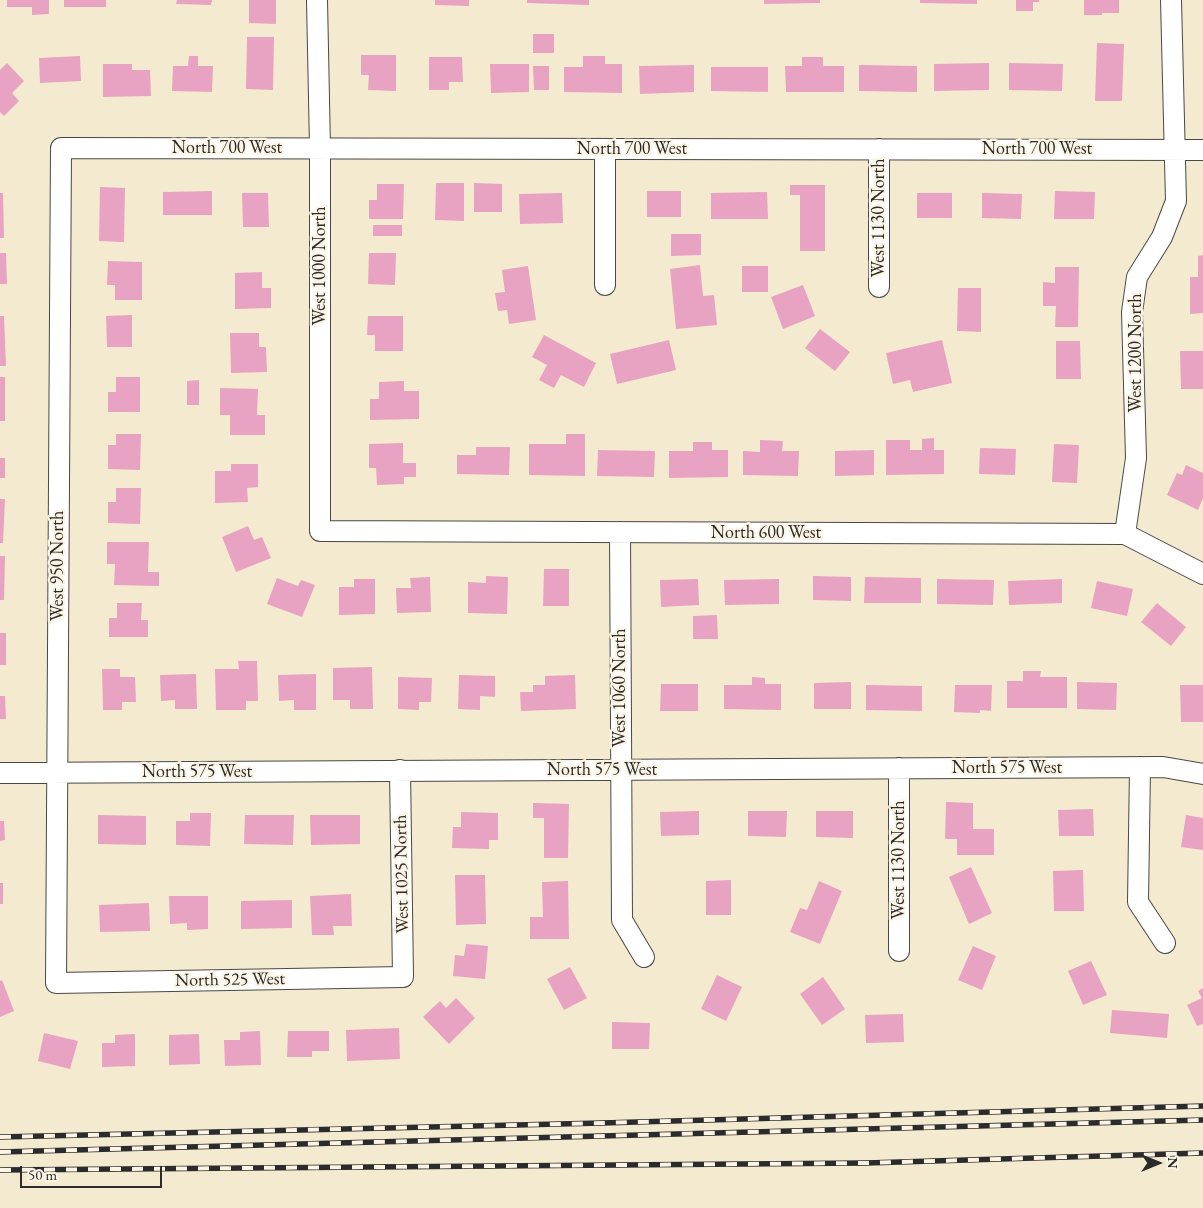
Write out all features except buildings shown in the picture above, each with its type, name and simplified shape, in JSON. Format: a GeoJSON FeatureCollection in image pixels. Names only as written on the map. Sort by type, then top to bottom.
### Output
{"type":"FeatureCollection","features":[{"type":"Feature","properties":{"kind":"street","name":"West 1000 North"},"geometry":{"type":"LineString","coordinates":[[317,0],[320,148],[320,531]]}},
{"type":"Feature","properties":{"kind":"street","name":"West 1200 North"},"geometry":{"type":"LineString","coordinates":[[1125,534],[1136,458],[1132,312],[1138,276],[1162,237],[1176,201],[1171,0]]}},
{"type":"Feature","properties":{"kind":"street","name":"North 700 West"},"geometry":{"type":"LineString","coordinates":[[61,148],[1203,150]]}},
{"type":"Feature","properties":{"kind":"street","name":"West 950 North"},"geometry":{"type":"LineString","coordinates":[[56,983],[61,148]]}},
{"type":"Feature","properties":{"kind":"street"},"geometry":{"type":"LineString","coordinates":[[606,149],[606,285]]}},
{"type":"Feature","properties":{"kind":"street","name":"West 1130 North"},"geometry":{"type":"LineString","coordinates":[[879,149],[879,287]]}},
{"type":"Feature","properties":{"kind":"street","name":"North 600 West"},"geometry":{"type":"LineString","coordinates":[[320,531],[1125,534],[1203,574]]}},
{"type":"Feature","properties":{"kind":"street","name":"West 1060 North"},"geometry":{"type":"LineString","coordinates":[[620,532],[622,920],[644,957]]}},
{"type":"Feature","properties":{"kind":"street"},"geometry":{"type":"LineString","coordinates":[[1140,767],[1138,902],[1165,943]]}},
{"type":"Feature","properties":{"kind":"street","name":"North 575 West"},"geometry":{"type":"LineString","coordinates":[[0,773],[1163,767],[1203,774]]}},
{"type":"Feature","properties":{"kind":"street","name":"West 1130 North"},"geometry":{"type":"LineString","coordinates":[[899,768],[899,951]]}},
{"type":"Feature","properties":{"kind":"street","name":"West 1025 North"},"geometry":{"type":"LineString","coordinates":[[400,770],[403,977]]}},
{"type":"Feature","properties":{"kind":"street","name":"North 525 West"},"geometry":{"type":"LineString","coordinates":[[56,983],[403,977]]}},
{"type":"Feature","properties":{"kind":"railway"},"geometry":{"type":"LineString","coordinates":[[0,1137],[602,1123],[1203,1106]]}},
{"type":"Feature","properties":{"kind":"railway"},"geometry":{"type":"LineString","coordinates":[[0,1152],[1203,1120]]}},
{"type":"Feature","properties":{"kind":"railway"},"geometry":{"type":"LineString","coordinates":[[0,1170],[866,1163],[1203,1153]]}}]}
